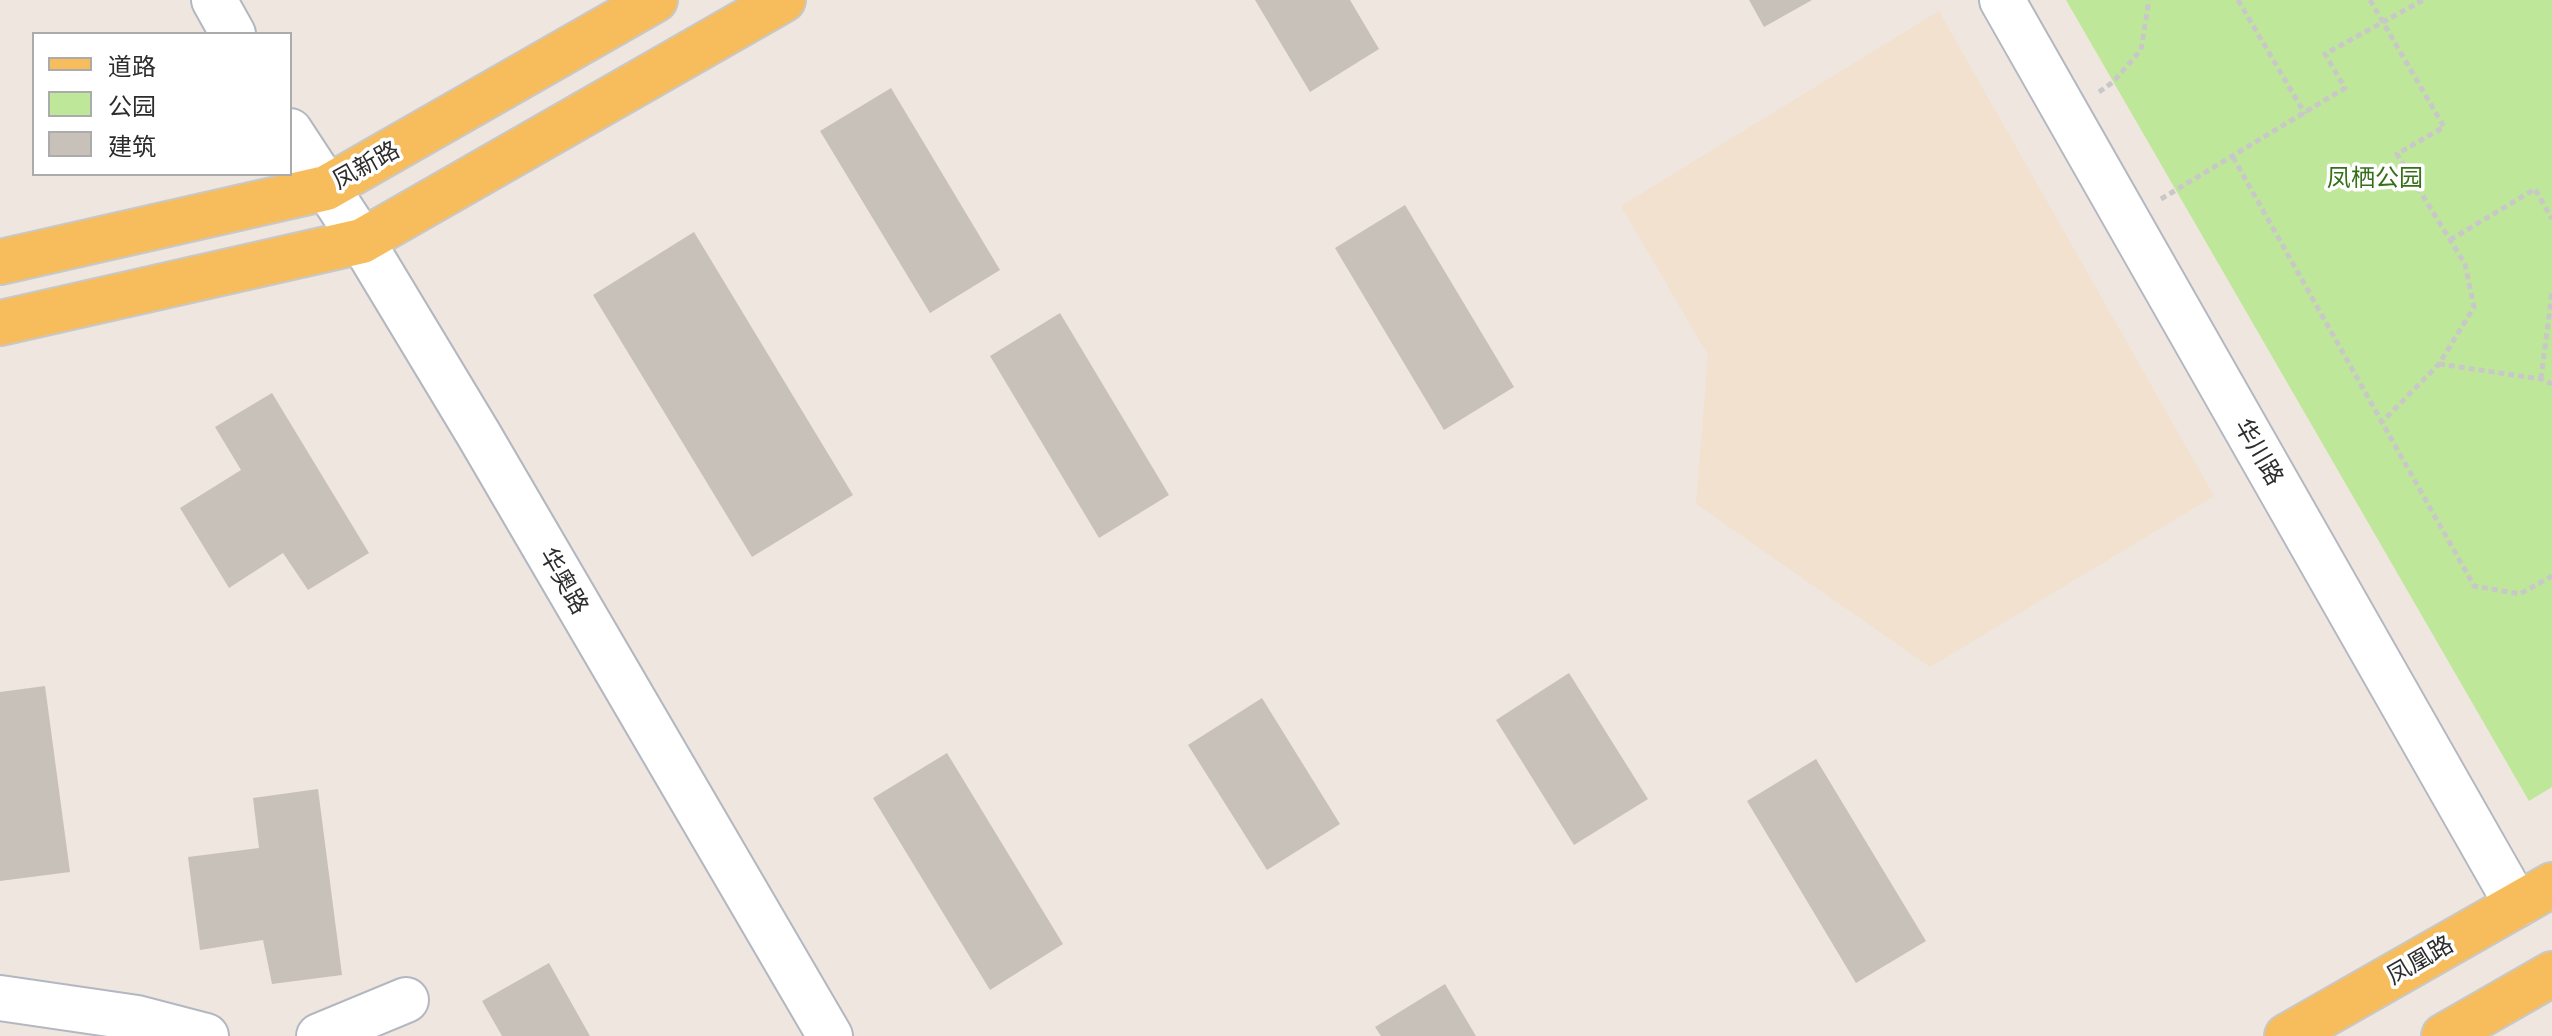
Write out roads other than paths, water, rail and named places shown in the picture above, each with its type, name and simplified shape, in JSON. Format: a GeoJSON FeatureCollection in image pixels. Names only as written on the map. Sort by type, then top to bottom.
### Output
{"type":"FeatureCollection","features":[{"type":"Feature","properties":{"kind":"main road","name":"凤新路"},"geometry":{"type":"LineString","coordinates":[[0,262],[326,188],[655,0]]}},
{"type":"Feature","properties":{"kind":"main road"},"geometry":{"type":"LineString","coordinates":[[0,323],[362,241],[783,0]]}},
{"type":"Feature","properties":{"kind":"main road","name":"凤凰路"},"geometry":{"type":"LineString","coordinates":[[2287,1036],[2535,895]]}},
{"type":"Feature","properties":{"kind":"main road"},"geometry":{"type":"LineString","coordinates":[[2444,1036],[2552,974]]}},
{"type":"Feature","properties":{"kind":"street"},"geometry":{"type":"LineString","coordinates":[[214,0],[232,32]]}},
{"type":"Feature","properties":{"kind":"street","name":"华川路"},"geometry":{"type":"LineString","coordinates":[[2002,0],[2126,219],[2535,895]]}},
{"type":"Feature","properties":{"kind":"street","name":"华奥路"},"geometry":{"type":"LineString","coordinates":[[292,134],[362,241],[479,435],[830,1036]]}},
{"type":"Feature","properties":{"kind":"street"},"geometry":{"type":"LineString","coordinates":[[0,998],[137,1018],[206,1036]]}},
{"type":"Feature","properties":{"kind":"street"},"geometry":{"type":"LineString","coordinates":[[319,1036],[406,1000]]}},
{"type":"Feature","properties":{"kind":"park label","name":"凤栖公园"},"geometry":{"type":"Point","coordinates":[2375,178]}}]}
